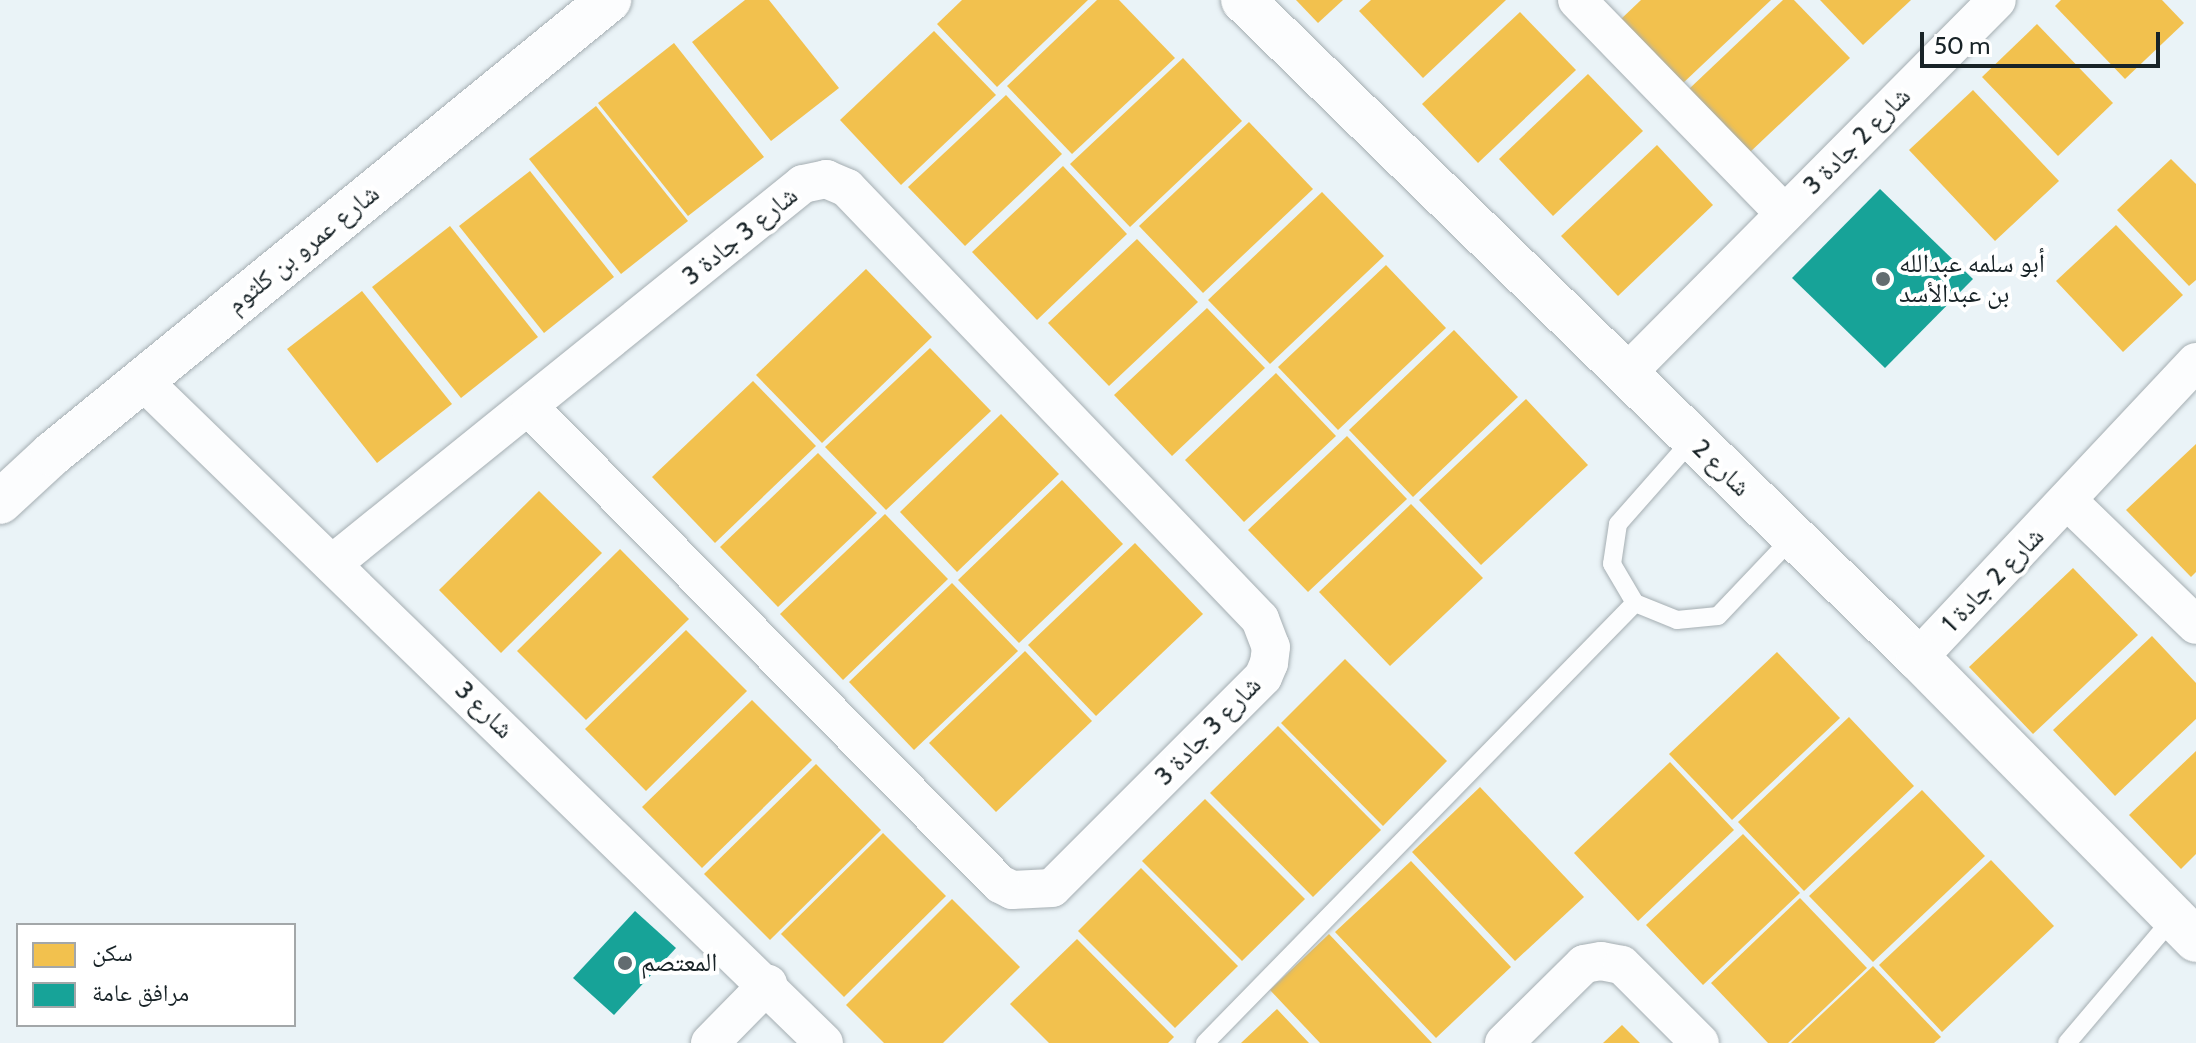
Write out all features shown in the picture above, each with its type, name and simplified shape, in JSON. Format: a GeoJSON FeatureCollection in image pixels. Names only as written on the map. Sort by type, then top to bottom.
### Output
{"type":"FeatureCollection","features":[{"type":"Feature","properties":{"kind":"street","name":"شارع عمرو بن كلثوم"},"geometry":{"type":"LineString","coordinates":[[0,502],[142,380],[609,0]]}},
{"type":"Feature","properties":{"kind":"street","name":"شارع 2"},"geometry":{"type":"LineString","coordinates":[[1243,0],[1918,658],[2185,929]]}},
{"type":"Feature","properties":{"kind":"street","name":"شارع 2 جادة 3"},"geometry":{"type":"LineString","coordinates":[[1577,0],[1785,214]]}},
{"type":"Feature","properties":{"kind":"street","name":"شارع 2 جادة 3"},"geometry":{"type":"LineString","coordinates":[[1627,373],[1997,0]]}},
{"type":"Feature","properties":{"kind":"street","name":"شارع 3 جادة 3"},"geometry":{"type":"LineString","coordinates":[[332,564],[531,409],[803,184],[837,182],[1260,619],[1271,647],[1269,663],[1263,677],[1052,888],[1012,890],[1000,884],[531,409]]}},
{"type":"Feature","properties":{"kind":"street","name":"شارع 2 جادة 1"},"geometry":{"type":"LineString","coordinates":[[1918,658],[2196,362]]}},
{"type":"Feature","properties":{"kind":"street","name":"شارع 3"},"geometry":{"type":"LineString","coordinates":[[142,380],[768,984],[824,1043]]}},
{"type":"Feature","properties":{"kind":"street"},"geometry":{"type":"LineString","coordinates":[[2068,501],[2196,625]]}},
{"type":"Feature","properties":{"kind":"street"},"geometry":{"type":"LineString","coordinates":[[1504,1043],[1584,964],[1601,961],[1622,965],[1700,1043]]}},
{"type":"Feature","properties":{"kind":"street"},"geometry":{"type":"LineString","coordinates":[[710,1043],[768,984]]}},
{"type":"Feature","properties":{"kind":"lane"},"geometry":{"type":"LineString","coordinates":[[1692,440],[1618,524],[1612,564],[1635,603],[1677,620],[1718,616],[1793,537]]}},
{"type":"Feature","properties":{"kind":"lane"},"geometry":{"type":"LineString","coordinates":[[1205,1043],[1635,603]]}},
{"type":"Feature","properties":{"kind":"lane"},"geometry":{"type":"LineString","coordinates":[[2067,1043],[2185,929]]}},
{"type":"Feature","properties":{"kind":"building: سكن"},"geometry":{"type":"Polygon","coordinates":[[[745,0],[769,0],[839,88],[771,141],[692,42],[745,0]]]}},
{"type":"Feature","properties":{"kind":"building: سكن"},"geometry":{"type":"Polygon","coordinates":[[[962,0],[1088,0],[997,87],[937,24],[962,0]]]}},
{"type":"Feature","properties":{"kind":"building: سكن"},"geometry":{"type":"Polygon","coordinates":[[[1097,0],[1119,0],[1175,58],[1072,154],[1007,86],[1097,0]]]}},
{"type":"Feature","properties":{"kind":"building: سكن"},"geometry":{"type":"Polygon","coordinates":[[[1296,0],[1343,0],[1318,23],[1296,0]]]}},
{"type":"Feature","properties":{"kind":"building: سكن"},"geometry":{"type":"Polygon","coordinates":[[[1371,0],[1506,0],[1423,78],[1359,11],[1371,0]]]}},
{"type":"Feature","properties":{"kind":"building: سكن"},"geometry":{"type":"Polygon","coordinates":[[[1641,0],[1771,0],[1682,84],[1620,20],[1641,0]]]}},
{"type":"Feature","properties":{"kind":"building: سكن"},"geometry":{"type":"Polygon","coordinates":[[[1783,0],[1794,0],[1850,58],[1749,153],[1689,89],[1783,0]]]}},
{"type":"Feature","properties":{"kind":"building: سكن"},"geometry":{"type":"Polygon","coordinates":[[[1820,0],[1911,0],[1863,45],[1820,0]]]}},
{"type":"Feature","properties":{"kind":"building: سكن"},"geometry":{"type":"Polygon","coordinates":[[[2061,0],[2162,0],[2184,23],[2125,79],[2055,6],[2061,0]]]}},
{"type":"Feature","properties":{"kind":"building: سكن"},"geometry":{"type":"Polygon","coordinates":[[[1520,12],[1576,70],[1478,163],[1422,104],[1520,12]]]}},
{"type":"Feature","properties":{"kind":"building: سكن"},"geometry":{"type":"Polygon","coordinates":[[[2037,24],[2113,103],[2058,156],[1982,77],[2037,24]]]}},
{"type":"Feature","properties":{"kind":"building: سكن"},"geometry":{"type":"Polygon","coordinates":[[[934,31],[996,95],[901,185],[840,120],[934,31]]]}},
{"type":"Feature","properties":{"kind":"building: سكن"},"geometry":{"type":"Polygon","coordinates":[[[674,43],[764,157],[688,216],[598,103],[674,43]]]}},
{"type":"Feature","properties":{"kind":"building: سكن"},"geometry":{"type":"Polygon","coordinates":[[[1183,58],[1242,121],[1130,227],[1070,164],[1183,58]]]}},
{"type":"Feature","properties":{"kind":"building: سكن"},"geometry":{"type":"Polygon","coordinates":[[[1588,74],[1643,131],[1553,216],[1499,159],[1588,74]]]}},
{"type":"Feature","properties":{"kind":"building: سكن"},"geometry":{"type":"Polygon","coordinates":[[[1973,90],[2059,181],[1995,241],[1909,150],[1973,90]]]}},
{"type":"Feature","properties":{"kind":"building: سكن"},"geometry":{"type":"Polygon","coordinates":[[[1006,95],[1062,154],[965,246],[908,187],[1006,95]]]}},
{"type":"Feature","properties":{"kind":"building: سكن"},"geometry":{"type":"Polygon","coordinates":[[[596,106],[688,221],[621,274],[529,159],[596,106]]]}},
{"type":"Feature","properties":{"kind":"building: سكن"},"geometry":{"type":"Polygon","coordinates":[[[1249,122],[1313,189],[1203,293],[1139,226],[1249,122]]]}},
{"type":"Feature","properties":{"kind":"building: سكن"},"geometry":{"type":"Polygon","coordinates":[[[1657,145],[1713,205],[1618,296],[1561,236],[1657,145]]]}},
{"type":"Feature","properties":{"kind":"building: سكن"},"geometry":{"type":"Polygon","coordinates":[[[2171,159],[2196,184],[2196,280],[2189,286],[2117,210],[2171,159]]]}},
{"type":"Feature","properties":{"kind":"building: سكن"},"geometry":{"type":"Polygon","coordinates":[[[1063,166],[1127,234],[1037,320],[972,252],[1063,166]]]}},
{"type":"Feature","properties":{"kind":"building: سكن"},"geometry":{"type":"Polygon","coordinates":[[[530,171],[614,277],[544,333],[459,226],[530,171]]]}},
{"type":"Feature","properties":{"kind":"building: سكن"},"geometry":{"type":"Polygon","coordinates":[[[1322,192],[1384,256],[1270,364],[1208,300],[1322,192]]]}},
{"type":"Feature","properties":{"kind":"building: سكن"},"geometry":{"type":"Polygon","coordinates":[[[2116,225],[2183,295],[2123,352],[2056,281],[2116,225]]]}},
{"type":"Feature","properties":{"kind":"building: سكن"},"geometry":{"type":"Polygon","coordinates":[[[450,226],[538,337],[461,398],[372,287],[450,226]]]}},
{"type":"Feature","properties":{"kind":"building: سكن"},"geometry":{"type":"Polygon","coordinates":[[[1137,239],[1198,302],[1109,386],[1048,323],[1137,239]]]}},
{"type":"Feature","properties":{"kind":"building: سكن"},"geometry":{"type":"Polygon","coordinates":[[[1386,265],[1446,328],[1338,430],[1278,367],[1386,265]]]}},
{"type":"Feature","properties":{"kind":"building: سكن"},"geometry":{"type":"Polygon","coordinates":[[[866,269],[932,337],[822,443],[756,375],[866,269]]]}},
{"type":"Feature","properties":{"kind":"building: سكن"},"geometry":{"type":"Polygon","coordinates":[[[362,291],[452,404],[377,463],[287,349],[362,291]]]}},
{"type":"Feature","properties":{"kind":"building: سكن"},"geometry":{"type":"Polygon","coordinates":[[[1207,308],[1265,368],[1172,456],[1114,395],[1207,308]]]}},
{"type":"Feature","properties":{"kind":"building: سكن"},"geometry":{"type":"Polygon","coordinates":[[[1454,330],[1518,397],[1413,497],[1349,430],[1454,330]]]}},
{"type":"Feature","properties":{"kind":"building: سكن"},"geometry":{"type":"Polygon","coordinates":[[[930,348],[991,411],[886,510],[825,447],[930,348]]]}},
{"type":"Feature","properties":{"kind":"building: سكن"},"geometry":{"type":"Polygon","coordinates":[[[1276,373],[1336,436],[1244,522],[1185,460],[1276,373]]]}},
{"type":"Feature","properties":{"kind":"building: سكن"},"geometry":{"type":"Polygon","coordinates":[[[753,381],[816,446],[715,543],[652,477],[753,381]]]}},
{"type":"Feature","properties":{"kind":"building: سكن"},"geometry":{"type":"Polygon","coordinates":[[[1526,399],[1588,465],[1481,565],[1419,500],[1526,399]]]}},
{"type":"Feature","properties":{"kind":"building: سكن"},"geometry":{"type":"Polygon","coordinates":[[[1001,414],[1059,474],[957,572],[900,512],[1001,414]]]}},
{"type":"Feature","properties":{"kind":"building: سكن"},"geometry":{"type":"Polygon","coordinates":[[[1347,436],[1407,499],[1308,592],[1248,530],[1347,436]]]}},
{"type":"Feature","properties":{"kind":"building: سكن"},"geometry":{"type":"Polygon","coordinates":[[[2196,444],[2196,572],[2191,577],[2126,510],[2196,444]]]}},
{"type":"Feature","properties":{"kind":"building: سكن"},"geometry":{"type":"Polygon","coordinates":[[[818,453],[877,513],[778,607],[720,547],[818,453]]]}},
{"type":"Feature","properties":{"kind":"building: سكن"},"geometry":{"type":"Polygon","coordinates":[[[1062,480],[1123,544],[1019,643],[958,580],[1062,480]]]}},
{"type":"Feature","properties":{"kind":"building: سكن"},"geometry":{"type":"Polygon","coordinates":[[[539,491],[602,553],[501,653],[439,590],[539,491]]]}},
{"type":"Feature","properties":{"kind":"building: سكن"},"geometry":{"type":"Polygon","coordinates":[[[1411,504],[1483,578],[1390,666],[1319,592],[1411,504]]]}},
{"type":"Feature","properties":{"kind":"building: سكن"},"geometry":{"type":"Polygon","coordinates":[[[885,514],[948,579],[843,680],[780,614],[885,514]]]}},
{"type":"Feature","properties":{"kind":"building: سكن"},"geometry":{"type":"Polygon","coordinates":[[[1135,543],[1203,614],[1096,716],[1028,645],[1135,543]]]}},
{"type":"Feature","properties":{"kind":"building: سكن"},"geometry":{"type":"Polygon","coordinates":[[[620,549],[689,619],[586,720],[517,651],[620,549]]]}},
{"type":"Feature","properties":{"kind":"building: سكن"},"geometry":{"type":"Polygon","coordinates":[[[2073,568],[2138,635],[2033,734],[1969,667],[2073,568]]]}},
{"type":"Feature","properties":{"kind":"building: سكن"},"geometry":{"type":"Polygon","coordinates":[[[952,583],[1018,651],[914,750],[849,682],[952,583]]]}},
{"type":"Feature","properties":{"kind":"building: سكن"},"geometry":{"type":"Polygon","coordinates":[[[686,630],[747,691],[646,791],[585,729],[686,630]]]}},
{"type":"Feature","properties":{"kind":"building: سكن"},"geometry":{"type":"Polygon","coordinates":[[[2152,636],[2196,683],[2196,719],[2115,796],[2053,730],[2152,636]]]}},
{"type":"Feature","properties":{"kind":"building: سكن"},"geometry":{"type":"Polygon","coordinates":[[[1025,651],[1092,721],[996,812],[929,743],[1025,651]]]}},
{"type":"Feature","properties":{"kind":"building: سكن"},"geometry":{"type":"Polygon","coordinates":[[[1777,652],[1840,718],[1732,820],[1669,754],[1777,652]]]}},
{"type":"Feature","properties":{"kind":"building: سكن"},"geometry":{"type":"Polygon","coordinates":[[[1345,659],[1447,761],[1383,826],[1281,723],[1345,659]]]}},
{"type":"Feature","properties":{"kind":"building: سكن"},"geometry":{"type":"Polygon","coordinates":[[[752,700],[812,760],[702,868],[642,807],[752,700]]]}},
{"type":"Feature","properties":{"kind":"building: سكن"},"geometry":{"type":"Polygon","coordinates":[[[1849,717],[1914,786],[1804,891],[1738,822],[1849,717]]]}},
{"type":"Feature","properties":{"kind":"building: سكن"},"geometry":{"type":"Polygon","coordinates":[[[1278,726],[1381,830],[1313,897],[1210,793],[1278,726]]]}},
{"type":"Feature","properties":{"kind":"building: سكن"},"geometry":{"type":"Polygon","coordinates":[[[2196,751],[2196,854],[2181,869],[2129,815],[2196,751]]]}},
{"type":"Feature","properties":{"kind":"building: سكن"},"geometry":{"type":"Polygon","coordinates":[[[1670,762],[1734,830],[1638,921],[1574,853],[1670,762]]]}},
{"type":"Feature","properties":{"kind":"building: سكن"},"geometry":{"type":"Polygon","coordinates":[[[816,764],[881,830],[770,940],[704,874],[816,764]]]}},
{"type":"Feature","properties":{"kind":"building: سكن"},"geometry":{"type":"Polygon","coordinates":[[[1480,787],[1584,897],[1515,961],[1412,852],[1480,787]]]}},
{"type":"Feature","properties":{"kind":"building: سكن"},"geometry":{"type":"Polygon","coordinates":[[[1922,790],[1985,856],[1873,962],[1809,896],[1922,790]]]}},
{"type":"Feature","properties":{"kind":"building: سكن"},"geometry":{"type":"Polygon","coordinates":[[[1205,799],[1305,899],[1242,961],[1142,861],[1205,799]]]}},
{"type":"Feature","properties":{"kind":"building: سكن"},"geometry":{"type":"Polygon","coordinates":[[[883,833],[946,896],[844,997],[781,934],[883,833]]]}},
{"type":"Feature","properties":{"kind":"building: سكن"},"geometry":{"type":"Polygon","coordinates":[[[1743,834],[1800,893],[1703,985],[1646,925],[1743,834]]]}},
{"type":"Feature","properties":{"kind":"building: سكن"},"geometry":{"type":"Polygon","coordinates":[[[1991,860],[2054,926],[1942,1032],[1879,965],[1991,860]]]}},
{"type":"Feature","properties":{"kind":"building: سكن"},"geometry":{"type":"Polygon","coordinates":[[[1411,861],[1511,967],[1436,1038],[1335,932],[1411,861]]]}},
{"type":"Feature","properties":{"kind":"building: سكن"},"geometry":{"type":"Polygon","coordinates":[[[1141,868],[1238,966],[1175,1028],[1078,931],[1141,868]]]}},
{"type":"Feature","properties":{"kind":"building: سكن"},"geometry":{"type":"Polygon","coordinates":[[[1800,898],[1867,968],[1788,1043],[1768,1043],[1711,983],[1800,898]]]}},
{"type":"Feature","properties":{"kind":"building: سكن"},"geometry":{"type":"Polygon","coordinates":[[[952,899],[1020,967],[943,1043],[884,1043],[846,1005],[952,899]]]}},
{"type":"Feature","properties":{"kind":"building: سكن"},"geometry":{"type":"Polygon","coordinates":[[[1329,934],[1432,1043],[1320,1043],[1270,990],[1329,934]]]}},
{"type":"Feature","properties":{"kind":"building: سكن"},"geometry":{"type":"Polygon","coordinates":[[[1077,939],[1174,1037],[1168,1043],[1049,1043],[1010,1004],[1077,939]]]}},
{"type":"Feature","properties":{"kind":"building: سكن"},"geometry":{"type":"Polygon","coordinates":[[[1873,966],[1941,1037],[1934,1043],[1791,1043],[1873,966]]]}},
{"type":"Feature","properties":{"kind":"building: سكن"},"geometry":{"type":"Polygon","coordinates":[[[1277,1009],[1309,1043],[1241,1043],[1277,1009]]]}},
{"type":"Feature","properties":{"kind":"building: سكن"},"geometry":{"type":"Polygon","coordinates":[[[1622,1025],[1640,1043],[1603,1043],[1622,1025]]]}},
{"type":"Feature","properties":{"kind":"building: مرافق عامة","name":"أبو سلمه عبدالله بن عبدالأسد"},"geometry":{"type":"Polygon","coordinates":[[[1880,189],[1973,279],[1885,368],[1792,278],[1880,189]]]}},
{"type":"Feature","properties":{"kind":"building: مرافق عامة","name":"المعتصم"},"geometry":{"type":"Polygon","coordinates":[[[635,911],[676,948],[614,1015],[573,978],[635,911]]]}},
{"type":"Feature","properties":{"kind":"place","name":"أبو سلمه عبدالله بن عبدالأسد"},"geometry":{"type":"Point","coordinates":[1883,279]}},
{"type":"Feature","properties":{"kind":"place","name":"المعتصم"},"geometry":{"type":"Point","coordinates":[625,963]}}]}
